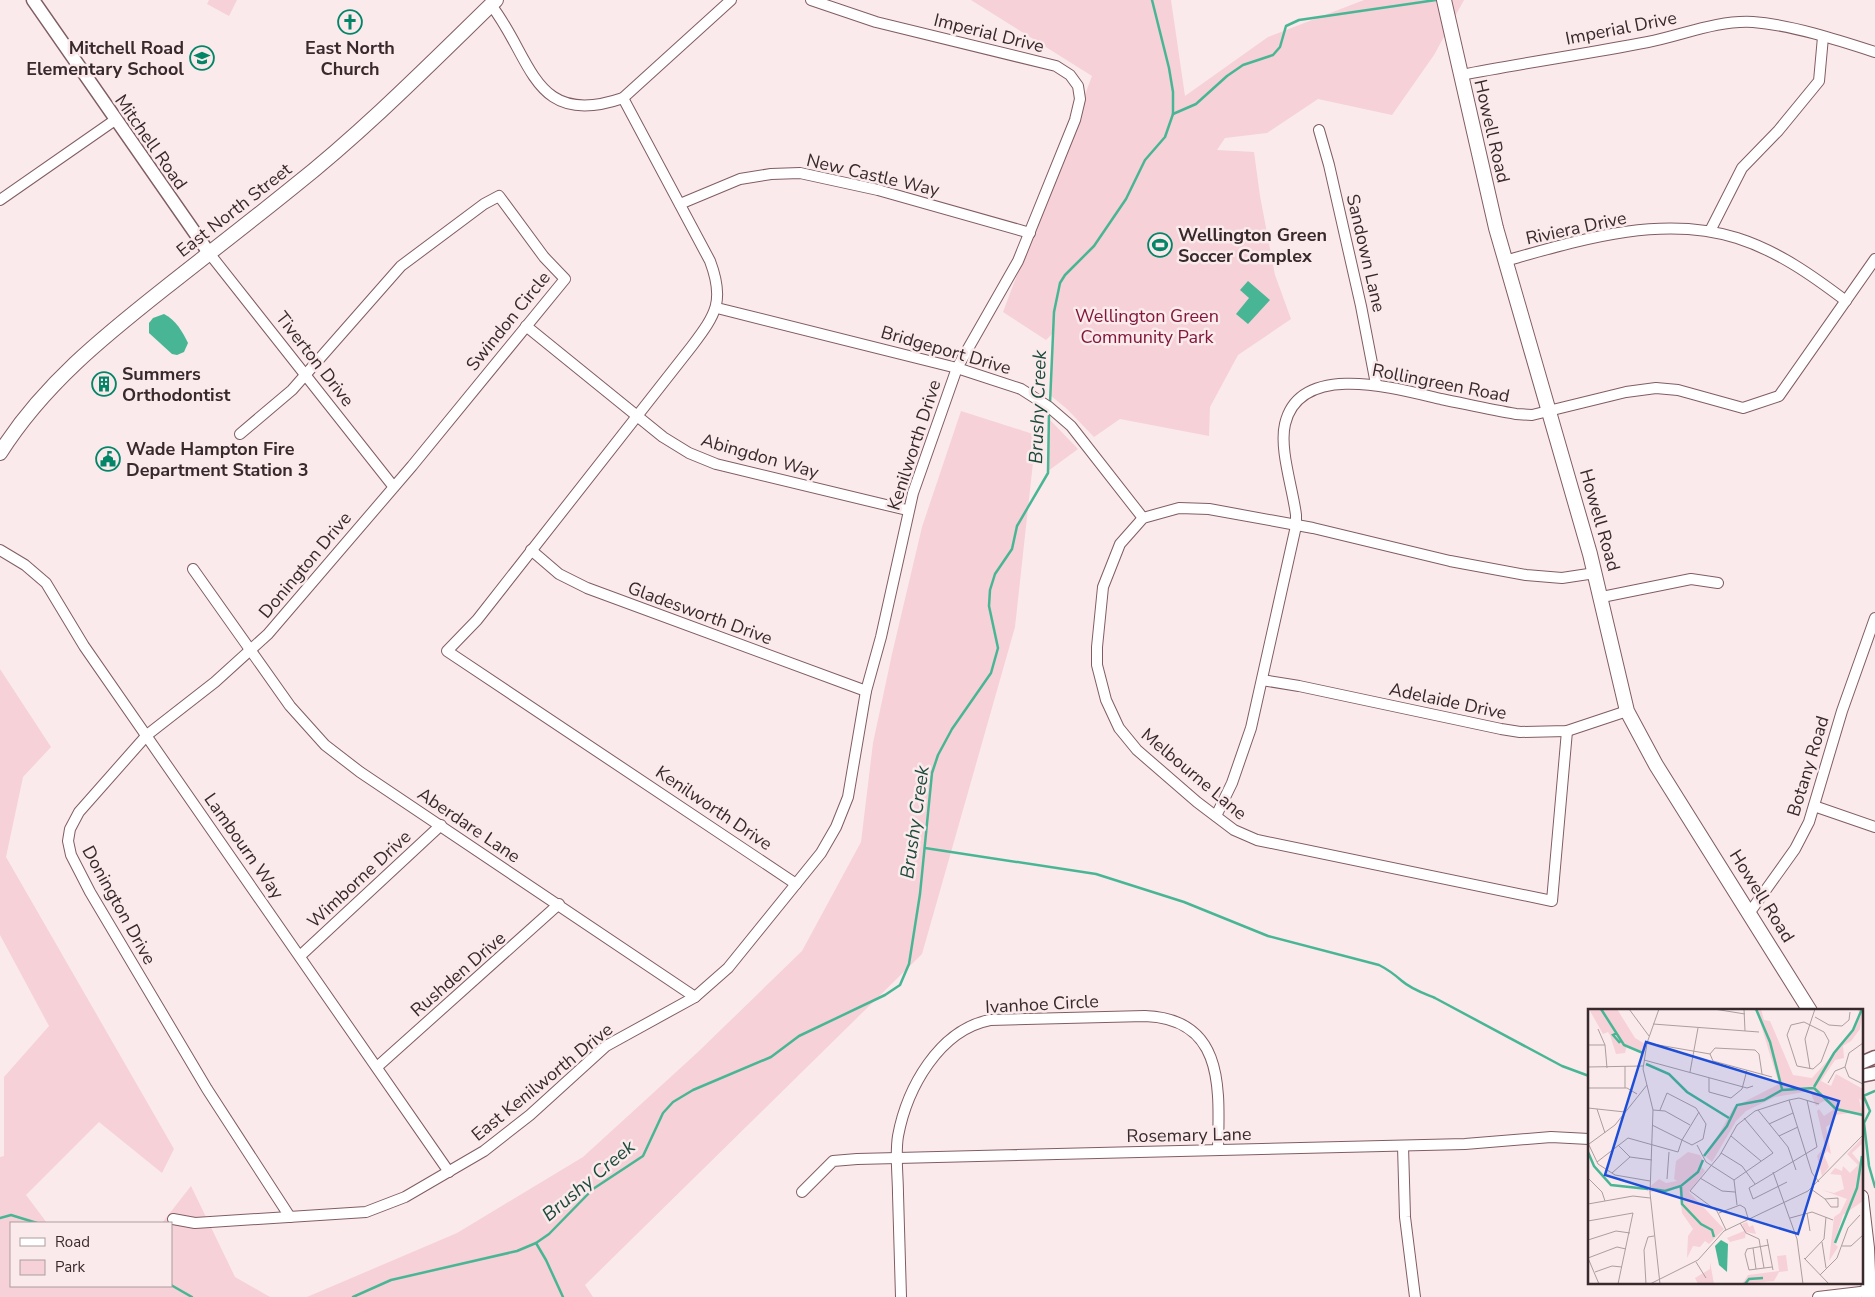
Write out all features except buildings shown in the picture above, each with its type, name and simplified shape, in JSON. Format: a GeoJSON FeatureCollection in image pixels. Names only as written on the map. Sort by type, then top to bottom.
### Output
{"type":"FeatureCollection","features":[{"type":"Feature","properties":{"kind":"main road","name":"Howell Road"},"geometry":{"type":"LineString","coordinates":[[1444,0],[1483,177],[1505,261],[1602,596],[1627,712],[1656,765],[1750,912],[1809,1009]]}},
{"type":"Feature","properties":{"kind":"main road","name":"East North Street"},"geometry":{"type":"LineString","coordinates":[[0,453],[4,438],[74,362],[105,334],[356,135],[494,2]]}},
{"type":"Feature","properties":{"kind":"main road"},"geometry":{"type":"LineString","coordinates":[[1862,1209],[1869,1294]]}},
{"type":"Feature","properties":{"kind":"street","name":"Mitchell Road"},"geometry":{"type":"LineString","coordinates":[[33,0],[209,253]]}},
{"type":"Feature","properties":{"kind":"street"},"geometry":{"type":"LineString","coordinates":[[494,2],[538,84],[552,97],[566,104],[584,106],[602,104],[623,98],[731,0]]}},
{"type":"Feature","properties":{"kind":"street","name":"Imperial Drive"},"geometry":{"type":"LineString","coordinates":[[811,0],[876,22],[1050,64],[1070,76]]}},
{"type":"Feature","properties":{"kind":"street","name":"Imperial Drive"},"geometry":{"type":"LineString","coordinates":[[1461,74],[1650,42],[1717,25],[1738,22],[1770,24],[1875,52]]}},
{"type":"Feature","properties":{"kind":"street"},"geometry":{"type":"LineString","coordinates":[[1710,231],[1742,168],[1778,131],[1819,81],[1823,37]]}},
{"type":"Feature","properties":{"kind":"street","name":"Kenilworth Drive"},"geometry":{"type":"LineString","coordinates":[[717,308],[709,323],[474,624],[447,651],[796,884],[821,853],[844,808],[850,788],[866,691],[885,618],[907,510],[957,368],[1018,261],[1049,190],[1080,103],[1078,86],[1070,76]]}},
{"type":"Feature","properties":{"kind":"street"},"geometry":{"type":"LineString","coordinates":[[623,98],[712,268],[716,279],[717,308]]}},
{"type":"Feature","properties":{"kind":"street"},"geometry":{"type":"LineString","coordinates":[[0,200],[115,120]]}},
{"type":"Feature","properties":{"kind":"street","name":"Sandown Lane"},"geometry":{"type":"LineString","coordinates":[[1319,130],[1329,165],[1361,306],[1376,384]]}},
{"type":"Feature","properties":{"kind":"street","name":"New Castle Way"},"geometry":{"type":"LineString","coordinates":[[680,204],[740,179],[771,174],[800,173],[878,190],[1030,233]]}},
{"type":"Feature","properties":{"kind":"street","name":"Swindon Circle"},"geometry":{"type":"LineString","coordinates":[[306,375],[401,266],[484,204],[499,196],[544,257],[565,279],[393,486]]}},
{"type":"Feature","properties":{"kind":"street","name":"Riviera Drive"},"geometry":{"type":"LineString","coordinates":[[1505,261],[1583,239],[1614,233],[1664,230],[1710,231],[1738,238],[1772,252],[1814,277],[1846,301]]}},
{"type":"Feature","properties":{"kind":"street","name":"Tiverton Drive"},"geometry":{"type":"LineString","coordinates":[[209,253],[393,486]]}},
{"type":"Feature","properties":{"kind":"street","name":"Rollingreen Road"},"geometry":{"type":"LineString","coordinates":[[1216,816],[1243,757],[1296,526],[1284,439],[1284,426],[1290,410],[1303,396],[1321,388],[1352,384],[1376,384],[1516,414],[1532,415],[1626,392],[1656,388],[1678,390],[1743,408],[1778,396],[1875,259]]}},
{"type":"Feature","properties":{"kind":"street","name":"Bridgeport Drive"},"geometry":{"type":"LineString","coordinates":[[717,308],[957,368],[1008,383],[1037,398],[1064,420],[1081,438],[1143,518]]}},
{"type":"Feature","properties":{"kind":"street","name":"Abingdon Way"},"geometry":{"type":"LineString","coordinates":[[526,326],[677,446],[708,461],[843,496],[907,510]]}},
{"type":"Feature","properties":{"kind":"street"},"geometry":{"type":"LineString","coordinates":[[240,434],[292,390],[306,375]]}},
{"type":"Feature","properties":{"kind":"street","name":"Donington Drive"},"geometry":{"type":"LineString","coordinates":[[290,1217],[197,1072],[70,855],[69,835],[75,818],[147,735],[251,652],[393,486]]}},
{"type":"Feature","properties":{"kind":"street"},"geometry":{"type":"LineString","coordinates":[[1143,518],[1170,510],[1196,508],[1314,528],[1450,561],[1526,575],[1562,578],[1595,573]]}},
{"type":"Feature","properties":{"kind":"street","name":"Melbourne Lane"},"geometry":{"type":"LineString","coordinates":[[1143,518],[1120,544],[1103,587],[1096,647],[1100,684],[1112,716],[1128,740],[1177,785],[1238,832],[1257,840],[1552,902],[1566,731]]}},
{"type":"Feature","properties":{"kind":"street","name":"Lambourn Way"},"geometry":{"type":"LineString","coordinates":[[0,550],[24,565],[46,583],[84,646],[449,1172]]}},
{"type":"Feature","properties":{"kind":"street","name":"Gladesworth Drive"},"geometry":{"type":"LineString","coordinates":[[531,550],[559,574],[587,588],[866,691]]}},
{"type":"Feature","properties":{"kind":"street","name":"Aberdare Lane"},"geometry":{"type":"LineString","coordinates":[[193,569],[290,706],[325,745],[360,772],[559,904],[694,997]]}},
{"type":"Feature","properties":{"kind":"street"},"geometry":{"type":"LineString","coordinates":[[1602,596],[1692,579],[1718,583]]}},
{"type":"Feature","properties":{"kind":"street","name":"Botany Road"},"geometry":{"type":"LineString","coordinates":[[1750,912],[1795,849],[1814,806],[1842,711],[1875,620]]}},
{"type":"Feature","properties":{"kind":"street","name":"Adelaide Drive"},"geometry":{"type":"LineString","coordinates":[[1262,680],[1520,732],[1566,731],[1627,712]]}},
{"type":"Feature","properties":{"kind":"street"},"geometry":{"type":"LineString","coordinates":[[1814,806],[1875,827]]}},
{"type":"Feature","properties":{"kind":"street","name":"Wimborne Drive"},"geometry":{"type":"LineString","coordinates":[[300,956],[441,825]]}},
{"type":"Feature","properties":{"kind":"street","name":"East Kenilworth Drive"},"geometry":{"type":"LineString","coordinates":[[173,1219],[196,1224],[355,1213],[376,1209],[405,1197],[449,1172],[511,1131],[606,1046],[694,997],[728,968],[796,884]]}},
{"type":"Feature","properties":{"kind":"street","name":"Rushden Drive"},"geometry":{"type":"LineString","coordinates":[[377,1067],[559,904]]}},
{"type":"Feature","properties":{"kind":"street","name":"Ivanhoe Circle"},"geometry":{"type":"LineString","coordinates":[[902,1297],[898,1135],[919,1079],[942,1047],[966,1028],[990,1020],[1145,1016],[1165,1018],[1185,1026],[1199,1038],[1208,1050],[1218,1080],[1218,1150]]}},
{"type":"Feature","properties":{"kind":"street"},"geometry":{"type":"LineString","coordinates":[[1862,1063],[1875,1057]]}},
{"type":"Feature","properties":{"kind":"street"},"geometry":{"type":"LineString","coordinates":[[1862,1076],[1875,1073]]}},
{"type":"Feature","properties":{"kind":"street","name":"Rosemary Lane"},"geometry":{"type":"LineString","coordinates":[[802,1192],[833,1161],[1465,1144],[1551,1137],[1588,1139]]}},
{"type":"Feature","properties":{"kind":"street"},"geometry":{"type":"LineString","coordinates":[[1403,1146],[1405,1217],[1415,1297]]}},
{"type":"Feature","properties":{"kind":"street"},"geometry":{"type":"LineString","coordinates":[[1818,1297],[1869,1294]]}},
{"type":"Feature","properties":{"kind":"green space"},"geometry":{"type":"Polygon","coordinates":[[[209,0],[237,0],[229,16],[207,4],[209,0]]]}},
{"type":"Feature","properties":{"kind":"green space","name":"Wellington Green Community Park"},"geometry":{"type":"Polygon","coordinates":[[[971,0],[1171,0],[1185,96],[1268,37],[1364,0],[1464,0],[1434,55],[1392,115],[1318,99],[1267,133],[1225,138],[1217,150],[1254,152],[1275,275],[1291,319],[1238,355],[1210,407],[1209,436],[1120,419],[1094,437],[1067,409],[1050,395],[1053,333],[1046,340],[1003,312],[1092,76],[971,0]]]}},
{"type":"Feature","properties":{"kind":"green space"},"geometry":{"type":"Polygon","coordinates":[[[961,411],[1036,435],[1015,627],[922,954],[585,1285],[593,1297],[307,1297],[457,1233],[583,1157],[698,1052],[802,951],[861,842],[873,743],[892,654],[922,527],[961,411]]]}},
{"type":"Feature","properties":{"kind":"green space"},"geometry":{"type":"Polygon","coordinates":[[[1049,419],[1078,449],[1048,471],[1049,419]]]}},
{"type":"Feature","properties":{"kind":"green space"},"geometry":{"type":"Polygon","coordinates":[[[0,669],[51,747],[23,777],[6,857],[174,1149],[162,1173],[99,1122],[26,1195],[46,1222],[10,1222],[10,1287],[172,1287],[172,1222],[163,1222],[191,1186],[235,1277],[270,1297],[0,1297],[0,1157],[4,1156],[4,1077],[49,1026],[0,935],[0,669]]]}},
{"type":"Feature","properties":{"kind":"shaded area"},"geometry":{"type":"Polygon","coordinates":[[[1248,281],[1270,300],[1248,324],[1236,314],[1249,298],[1240,290],[1248,281]]]}},
{"type":"Feature","properties":{"kind":"shaded area"},"geometry":{"type":"Polygon","coordinates":[[[164,314],[181,330],[188,343],[184,352],[177,355],[172,354],[149,333],[149,323],[153,318],[164,314]]]}},
{"type":"Feature","properties":{"kind":"waterway","name":"Brushy Creek"},"geometry":{"type":"LineString","coordinates":[[1050,403],[1054,312],[1060,283],[1065,275],[1094,246],[1126,199],[1145,160],[1165,137],[1173,114],[1173,92],[1169,68],[1152,0]]}},
{"type":"Feature","properties":{"kind":"waterway","name":"Brushy Creek"},"geometry":{"type":"LineString","coordinates":[[1173,114],[1196,104],[1227,76],[1243,65],[1273,55],[1280,47],[1286,26],[1299,20],[1436,0]]}},
{"type":"Feature","properties":{"kind":"waterway","name":"Brushy Creek"},"geometry":{"type":"LineString","coordinates":[[353,1297],[391,1280],[517,1251],[536,1243],[549,1234],[593,1189],[643,1156],[663,1113],[673,1102],[693,1090],[771,1057],[799,1036],[885,995],[900,985],[909,964],[920,894],[932,773],[938,755],[952,729],[991,673],[998,648],[989,606],[990,590],[995,574],[1012,549],[1017,526],[1048,473],[1049,411]]}},
{"type":"Feature","properties":{"kind":"waterway"},"geometry":{"type":"LineString","coordinates":[[925,848],[1096,874],[1184,902],[1268,936],[1379,965],[1413,989],[1435,998],[1562,1066],[1588,1076]]}},
{"type":"Feature","properties":{"kind":"waterway"},"geometry":{"type":"LineString","coordinates":[[1862,1097],[1875,1091]]}},
{"type":"Feature","properties":{"kind":"waterway"},"geometry":{"type":"LineString","coordinates":[[1864,1097],[1870,1111],[1864,1123],[1869,1166],[1875,1187]]}},
{"type":"Feature","properties":{"kind":"waterway","name":"Brushy Creek"},"geometry":{"type":"LineString","coordinates":[[0,1218],[11,1215],[34,1222]]}},
{"type":"Feature","properties":{"kind":"waterway"},"geometry":{"type":"LineString","coordinates":[[536,1243],[563,1297]]}},
{"type":"Feature","properties":{"kind":"waterway","name":"Brushy Creek"},"geometry":{"type":"LineString","coordinates":[[172,1286],[192,1297]]}},
{"type":"Feature","properties":{"kind":"place","name":"East North Church"},"geometry":{"type":"Point","coordinates":[350,22]}},
{"type":"Feature","properties":{"kind":"place","name":"Mitchell Road Elementary School"},"geometry":{"type":"Point","coordinates":[202,58]}},
{"type":"Feature","properties":{"kind":"place","name":"Wellington Green Soccer Complex"},"geometry":{"type":"Point","coordinates":[1160,245]}},
{"type":"Feature","properties":{"kind":"place","name":"Summers Orthodontist"},"geometry":{"type":"Point","coordinates":[104,384]}},
{"type":"Feature","properties":{"kind":"place","name":"Wade Hampton Fire Department Station 3"},"geometry":{"type":"Point","coordinates":[108,459]}}]}
